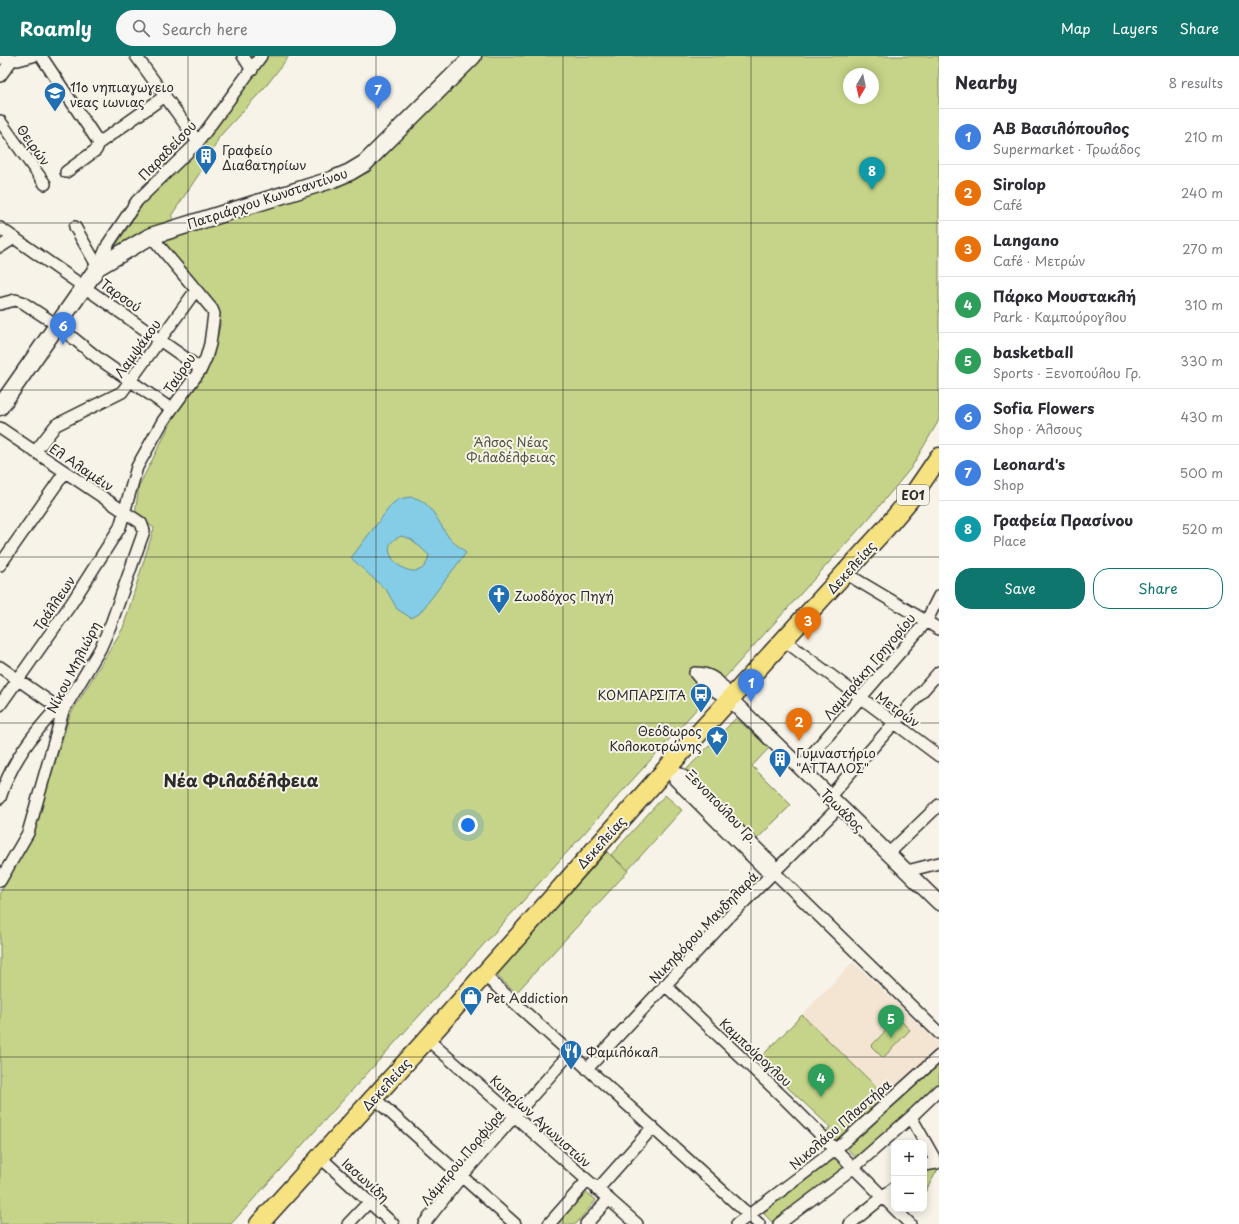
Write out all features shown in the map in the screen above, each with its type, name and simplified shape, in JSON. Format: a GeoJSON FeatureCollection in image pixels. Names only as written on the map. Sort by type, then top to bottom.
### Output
{"type":"FeatureCollection","features":[{"type":"Feature","properties":{"kind":"main road","name":"Πατριάρχου Κωνσταντίνου"},"geometry":{"type":"LineString","coordinates":[[0,407],[98,267],[151,236],[331,180],[350,172],[372,156],[473,56]]}},
{"type":"Feature","properties":{"kind":"main road","name":"Δεκελείας"},"geometry":{"type":"LineString","coordinates":[[259,1224],[785,641],[911,498],[939,457]]}},
{"type":"Feature","properties":{"kind":"street"},"geometry":{"type":"LineString","coordinates":[[0,58],[12,60],[33,56]]}},
{"type":"Feature","properties":{"kind":"street"},"geometry":{"type":"LineString","coordinates":[[41,56],[99,143]]}},
{"type":"Feature","properties":{"kind":"street"},"geometry":{"type":"LineString","coordinates":[[136,56],[198,142]]}},
{"type":"Feature","properties":{"kind":"street"},"geometry":{"type":"LineString","coordinates":[[243,56],[252,70]]}},
{"type":"Feature","properties":{"kind":"street","name":"Παραδείσου"},"geometry":{"type":"LineString","coordinates":[[98,267],[108,244],[137,201],[198,142],[261,56]]}},
{"type":"Feature","properties":{"kind":"street"},"geometry":{"type":"LineString","coordinates":[[0,76],[12,60]]}},
{"type":"Feature","properties":{"kind":"street"},"geometry":{"type":"LineString","coordinates":[[66,172],[96,150],[99,143],[165,96]]}},
{"type":"Feature","properties":{"kind":"street","name":"Θειρών"},"geometry":{"type":"LineString","coordinates":[[0,121],[45,184]]}},
{"type":"Feature","properties":{"kind":"street"},"geometry":{"type":"LineString","coordinates":[[75,227],[98,267]]}},
{"type":"Feature","properties":{"kind":"street","name":"Ταρσού"},"geometry":{"type":"LineString","coordinates":[[0,228],[201,369]]}},
{"type":"Feature","properties":{"kind":"street","name":"Ταύρου"},"geometry":{"type":"LineString","coordinates":[[124,512],[137,467],[171,409],[201,369],[210,344],[214,314],[212,309],[151,236]]}},
{"type":"Feature","properties":{"kind":"street"},"geometry":{"type":"LineString","coordinates":[[0,247],[14,238]]}},
{"type":"Feature","properties":{"kind":"street","name":"Λαμψάκου"},"geometry":{"type":"LineString","coordinates":[[35,452],[56,425],[122,392],[196,290]]}},
{"type":"Feature","properties":{"kind":"street"},"geometry":{"type":"LineString","coordinates":[[0,304],[19,301],[57,325],[99,359],[171,409]]}},
{"type":"Feature","properties":{"kind":"street","name":"Ελ Αλαμέιν"},"geometry":{"type":"LineString","coordinates":[[0,428],[141,523],[144,531]]}},
{"type":"Feature","properties":{"kind":"street"},"geometry":{"type":"LineString","coordinates":[[0,565],[65,472]]}},
{"type":"Feature","properties":{"kind":"street","name":"Τράλλεων"},"geometry":{"type":"LineString","coordinates":[[0,705],[71,604],[120,527],[124,512]]}},
{"type":"Feature","properties":{"kind":"street","name":"Νίκου Μηλιώρη"},"geometry":{"type":"LineString","coordinates":[[0,881],[28,833],[61,709],[100,649],[114,617],[144,531]]}},
{"type":"Feature","properties":{"kind":"street"},"geometry":{"type":"LineString","coordinates":[[845,573],[939,629]]}},
{"type":"Feature","properties":{"kind":"street","name":"Λαμπράκη Γρηγορίου"},"geometry":{"type":"LineString","coordinates":[[800,768],[926,622],[939,596]]}},
{"type":"Feature","properties":{"kind":"street","name":"Μετρών"},"geometry":{"type":"LineString","coordinates":[[785,641],[894,724],[939,756]]}},
{"type":"Feature","properties":{"kind":"street"},"geometry":{"type":"LineString","coordinates":[[0,667],[61,709],[35,733],[24,749],[0,798]]}},
{"type":"Feature","properties":{"kind":"street"},"geometry":{"type":"LineString","coordinates":[[830,796],[939,672]]}},
{"type":"Feature","properties":{"kind":"street","name":"Τρωάδος"},"geometry":{"type":"LineString","coordinates":[[731,700],[939,903]]}},
{"type":"Feature","properties":{"kind":"street","name":"Ξενoπούλου Γρ."},"geometry":{"type":"LineString","coordinates":[[670,769],[681,774],[708,800],[771,862],[775,873],[939,1032]]}},
{"type":"Feature","properties":{"kind":"street"},"geometry":{"type":"LineString","coordinates":[[888,854],[939,805]]}},
{"type":"Feature","properties":{"kind":"street","name":"Νικηφόρου Μανδηλαρά"},"geometry":{"type":"LineString","coordinates":[[587,1069],[730,916],[775,873],[840,806]]}},
{"type":"Feature","properties":{"kind":"street"},"geometry":{"type":"LineString","coordinates":[[907,872],[939,863]]}},
{"type":"Feature","properties":{"kind":"street"},"geometry":{"type":"LineString","coordinates":[[484,975],[759,1224]]}},
{"type":"Feature","properties":{"kind":"street","name":"Καμπούρογλου"},"geometry":{"type":"LineString","coordinates":[[665,985],[785,1099],[882,1198],[910,1224]]}},
{"type":"Feature","properties":{"kind":"street","name":"Κυπρίων Αγωνιστών"},"geometry":{"type":"LineString","coordinates":[[427,1039],[516,1116],[597,1190],[638,1224]]}},
{"type":"Feature","properties":{"kind":"street","name":"Λάμπρου Πορφύρα"},"geometry":{"type":"LineString","coordinates":[[424,1224],[461,1177],[570,1053]]}},
{"type":"Feature","properties":{"kind":"street","name":"Νικολάου Πλαστήρα"},"geometry":{"type":"LineString","coordinates":[[737,1224],[750,1216],[835,1150],[939,1056]]}},
{"type":"Feature","properties":{"kind":"street"},"geometry":{"type":"LineString","coordinates":[[779,1224],[853,1168],[939,1090]]}},
{"type":"Feature","properties":{"kind":"street"},"geometry":{"type":"LineString","coordinates":[[374,1098],[515,1224]]}},
{"type":"Feature","properties":{"kind":"street"},"geometry":{"type":"LineString","coordinates":[[911,1117],[938,1164],[927,1164]]}},
{"type":"Feature","properties":{"kind":"street"},"geometry":{"type":"LineString","coordinates":[[597,1190],[653,1127]]}},
{"type":"Feature","properties":{"kind":"street","name":"Ιασωνίδη"},"geometry":{"type":"LineString","coordinates":[[320,1157],[393,1224]]}},
{"type":"Feature","properties":{"kind":"street"},"geometry":{"type":"LineString","coordinates":[[549,1224],[587,1181]]}},
{"type":"Feature","properties":{"kind":"street"},"geometry":{"type":"LineString","coordinates":[[854,1223],[891,1190]]}},
{"type":"Feature","properties":{"kind":"street"},"geometry":{"type":"LineString","coordinates":[[586,1224],[609,1199]]}},
{"type":"Feature","properties":{"kind":"street"},"geometry":{"type":"LineString","coordinates":[[348,1224],[369,1202]]}},
{"type":"Feature","properties":{"kind":"shaded area"},"geometry":{"type":"Polygon","coordinates":[[[853,962],[939,1043],[939,1046],[886,1096],[802,1015],[853,962]]]}},
{"type":"Feature","properties":{"kind":"green space"},"geometry":{"type":"Polygon","coordinates":[[[268,56],[289,56],[266,86],[219,137],[209,159],[171,216],[174,219],[140,232],[115,247],[148,196],[209,137],[268,56]]]}},
{"type":"Feature","properties":{"kind":"green space","name":"Άλσος Νέας Φιλαδέλφειας"},"geometry":{"type":"Polygon","coordinates":[[[483,56],[939,56],[939,420],[911,468],[871,516],[231,1224],[0,1224],[0,893],[30,841],[70,715],[123,628],[154,528],[135,514],[139,486],[179,407],[202,377],[213,358],[220,325],[219,309],[164,242],[338,185],[369,172],[483,56]]]}},
{"type":"Feature","properties":{"kind":"green space"},"geometry":{"type":"Polygon","coordinates":[[[736,718],[769,748],[752,766],[791,805],[757,839],[686,770],[736,718]]]}},
{"type":"Feature","properties":{"kind":"green space"},"geometry":{"type":"Polygon","coordinates":[[[665,795],[682,810],[628,870],[611,855],[665,795]]]}},
{"type":"Feature","properties":{"kind":"green space"},"geometry":{"type":"Polygon","coordinates":[[[607,852],[628,871],[516,993],[496,975],[607,852]]]}},
{"type":"Feature","properties":{"kind":"green space"},"geometry":{"type":"Polygon","coordinates":[[[802,1015],[886,1096],[836,1144],[825,1133],[830,1127],[758,1060],[802,1015]]]}},
{"type":"Feature","properties":{"kind":"green space"},"geometry":{"type":"Polygon","coordinates":[[[898,1018],[910,1030],[883,1058],[871,1046],[898,1018]]]}},
{"type":"Feature","properties":{"kind":"green space"},"geometry":{"type":"Polygon","coordinates":[[[939,1064],[939,1085],[857,1159],[846,1147],[939,1064]]]}},
{"type":"Feature","properties":{"kind":"green space"},"geometry":{"type":"Polygon","coordinates":[[[836,1158],[847,1167],[772,1222],[762,1212],[836,1158]]]}},
{"type":"Feature","properties":{"kind":"green space"},"geometry":{"type":"Polygon","coordinates":[[[938,1169],[927,1189],[927,1176],[927,1171],[938,1169]]]}},
{"type":"Feature","properties":{"kind":"green space"},"geometry":{"type":"Polygon","coordinates":[[[585,1191],[596,1200],[576,1224],[556,1224],[585,1191]]]}},
{"type":"Feature","properties":{"kind":"water"},"geometry":{"type":"Polygon","coordinates":[[[410,497],[418,499],[424,503],[430,508],[452,541],[466,553],[419,614],[411,618],[397,609],[387,591],[351,558],[392,504],[399,499],[410,497]],[[402,536],[392,542],[389,549],[392,558],[399,565],[407,570],[416,571],[424,566],[429,555],[411,539],[402,536]]]}},
{"type":"Feature","properties":{"kind":"place","name":"Leonard's"},"geometry":{"type":"Point","coordinates":[378,109]}},
{"type":"Feature","properties":{"kind":"place","name":"11ο νηπιαγωγειο νεας ιωνιας"},"geometry":{"type":"Point","coordinates":[55,112]}},
{"type":"Feature","properties":{"kind":"place","name":"Γραφείο Διαβατηρίων"},"geometry":{"type":"Point","coordinates":[206,176]}},
{"type":"Feature","properties":{"kind":"place","name":"Γραφεία Πρασίνου"},"geometry":{"type":"Point","coordinates":[872,190]}},
{"type":"Feature","properties":{"kind":"place","name":"Sofia Flowers"},"geometry":{"type":"Point","coordinates":[63,345]}},
{"type":"Feature","properties":{"kind":"place","name":"Ζωοδόχος Πηγή"},"geometry":{"type":"Point","coordinates":[499,614]}},
{"type":"Feature","properties":{"kind":"place","name":"Langano"},"geometry":{"type":"Point","coordinates":[808,640]}},
{"type":"Feature","properties":{"kind":"place","name":"ΑΒ Βασιλόπουλος"},"geometry":{"type":"Point","coordinates":[751,702]}},
{"type":"Feature","properties":{"kind":"place","name":"ΚΟΜΠΑΡΣΙΤΑ"},"geometry":{"type":"Point","coordinates":[701,714]}},
{"type":"Feature","properties":{"kind":"place","name":"Sirolop"},"geometry":{"type":"Point","coordinates":[799,741]}},
{"type":"Feature","properties":{"kind":"place","name":"Θεόδωρος Κολοκοτρώνης"},"geometry":{"type":"Point","coordinates":[717,756]}},
{"type":"Feature","properties":{"kind":"place","name":"Γυμναστήριο \"ΑΤΤΑΛΟΣ\""},"geometry":{"type":"Point","coordinates":[780,778]}},
{"type":"Feature","properties":{"kind":"place","name":"Pet Addiction"},"geometry":{"type":"Point","coordinates":[471,1016]}},
{"type":"Feature","properties":{"kind":"place","name":"basketball"},"geometry":{"type":"Point","coordinates":[891,1038]}},
{"type":"Feature","properties":{"kind":"place","name":"Φαμιλόκαλ"},"geometry":{"type":"Point","coordinates":[571,1070]}},
{"type":"Feature","properties":{"kind":"place","name":"Πάρκο Μουστακλή"},"geometry":{"type":"Point","coordinates":[821,1097]}},
{"type":"Feature","properties":{"kind":"district","name":"Νέα Φιλαδέλφεια"},"geometry":{"type":"Point","coordinates":[241,780]}}]}
